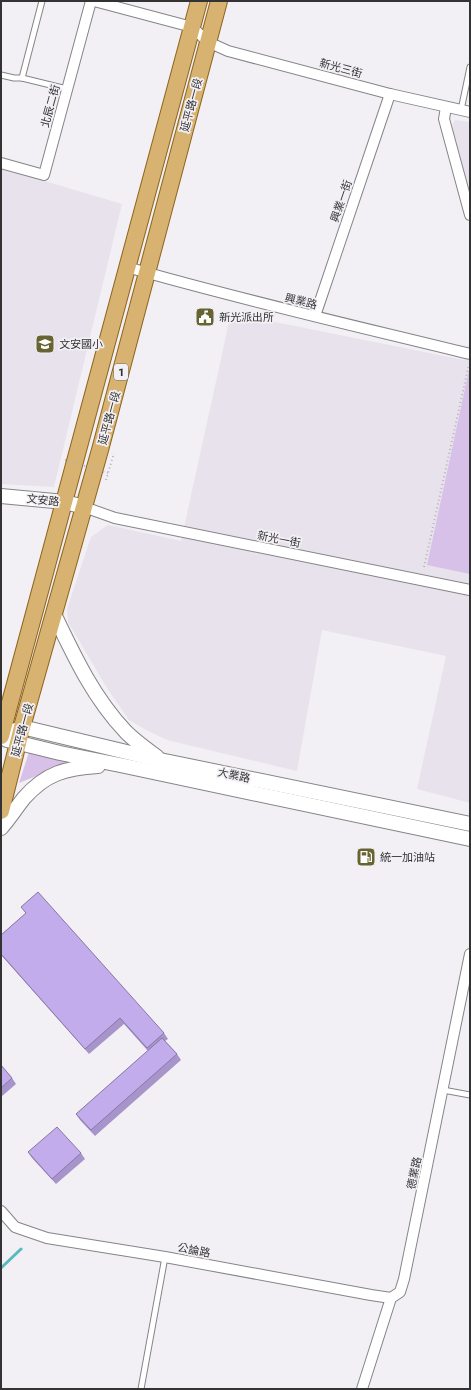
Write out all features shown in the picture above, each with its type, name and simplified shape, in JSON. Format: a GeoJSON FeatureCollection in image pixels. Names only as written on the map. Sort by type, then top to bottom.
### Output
{"type":"FeatureCollection","features":[{"type":"Feature","properties":{"kind":"main road","name":"延平路一段"},"geometry":{"type":"LineString","coordinates":[[1,737],[35,606],[65,502],[79,442],[128,267],[199,1]]}},
{"type":"Feature","properties":{"kind":"main road","name":"延平路一段"},"geometry":{"type":"LineString","coordinates":[[1,811],[22,727],[84,507],[220,1]]}},
{"type":"Feature","properties":{"kind":"main road","name":"文安路"},"geometry":{"type":"LineString","coordinates":[[1,496],[65,502],[84,507]]}},
{"type":"Feature","properties":{"kind":"main road"},"geometry":{"type":"LineString","coordinates":[[54,614],[81,670],[99,700],[126,732],[160,760]]}},
{"type":"Feature","properties":{"kind":"main road"},"geometry":{"type":"LineString","coordinates":[[1,737],[22,727]]}},
{"type":"Feature","properties":{"kind":"main road","name":"大業路"},"geometry":{"type":"LineString","coordinates":[[22,727],[160,760],[233,782],[392,822],[470,839]]}},
{"type":"Feature","properties":{"kind":"main road","name":"大業路"},"geometry":{"type":"LineString","coordinates":[[1,737],[60,753],[120,765],[394,808],[470,824]]}},
{"type":"Feature","properties":{"kind":"main road"},"geometry":{"type":"LineString","coordinates":[[1,828],[24,798],[44,780],[60,771],[76,767],[120,765]]}},
{"type":"Feature","properties":{"kind":"main road"},"geometry":{"type":"LineString","coordinates":[[392,822],[394,808]]}},
{"type":"Feature","properties":{"kind":"street","name":"北辰二街"},"geometry":{"type":"LineString","coordinates":[[1,163],[44,175],[91,1]]}},
{"type":"Feature","properties":{"kind":"street"},"geometry":{"type":"LineString","coordinates":[[94,1],[192,27]]}},
{"type":"Feature","properties":{"kind":"street","name":"新光三街"},"geometry":{"type":"LineString","coordinates":[[192,27],[208,42],[228,51],[390,94],[466,111]]}},
{"type":"Feature","properties":{"kind":"street","name":"興業一街"},"geometry":{"type":"LineString","coordinates":[[315,316],[390,94]]}},
{"type":"Feature","properties":{"kind":"street"},"geometry":{"type":"LineString","coordinates":[[446,107],[444,119],[470,215]]}},
{"type":"Feature","properties":{"kind":"street","name":"興業路"},"geometry":{"type":"LineString","coordinates":[[128,267],[315,316],[469,359]]}},
{"type":"Feature","properties":{"kind":"street","name":"新光一街"},"geometry":{"type":"LineString","coordinates":[[84,507],[115,518],[470,590]]}},
{"type":"Feature","properties":{"kind":"street","name":"德業路"},"geometry":{"type":"LineString","coordinates":[[362,1389],[391,1298],[400,1292],[404,1279],[470,954]]}},
{"type":"Feature","properties":{"kind":"street","name":"公論路"},"geometry":{"type":"LineString","coordinates":[[1,1211],[16,1227],[47,1238],[165,1257],[371,1296],[391,1298]]}},
{"type":"Feature","properties":{"kind":"lane"},"geometry":{"type":"LineString","coordinates":[[22,78],[42,1]]}},
{"type":"Feature","properties":{"kind":"lane"},"geometry":{"type":"LineString","coordinates":[[466,111],[470,67]]}},
{"type":"Feature","properties":{"kind":"lane"},"geometry":{"type":"LineString","coordinates":[[1,75],[22,78],[67,89]]}},
{"type":"Feature","properties":{"kind":"lane"},"geometry":{"type":"LineString","coordinates":[[443,1090],[470,1095]]}},
{"type":"Feature","properties":{"kind":"lane"},"geometry":{"type":"LineString","coordinates":[[141,1389],[165,1257]]}},
{"type":"Feature","properties":{"kind":"path"},"geometry":{"type":"LineString","coordinates":[[424,567],[469,359]]}},
{"type":"Feature","properties":{"kind":"path"},"geometry":{"type":"LineString","coordinates":[[104,485],[114,453]]}},
{"type":"Feature","properties":{"kind":"path"},"geometry":{"type":"LineString","coordinates":[[64,460],[108,473]]}},
{"type":"Feature","properties":{"kind":"shaded area"},"geometry":{"type":"Polygon","coordinates":[[[455,120],[470,122],[470,193],[452,126],[455,120]]]}},
{"type":"Feature","properties":{"kind":"shaded area","name":"文安國小"},"geometry":{"type":"Polygon","coordinates":[[[1,168],[122,204],[54,487],[1,484],[1,168]]]}},
{"type":"Feature","properties":{"kind":"shaded area"},"geometry":{"type":"Polygon","coordinates":[[[231,313],[464,360],[468,345],[470,345],[470,803],[417,789],[446,656],[322,630],[297,771],[167,740],[129,720],[107,688],[68,622],[67,609],[91,537],[108,525],[181,541],[231,313]]]}},
{"type":"Feature","properties":{"kind":"shaded area"},"geometry":{"type":"Polygon","coordinates":[[[470,370],[470,574],[427,565],[470,370]]]}},
{"type":"Feature","properties":{"kind":"shaded area"},"geometry":{"type":"Polygon","coordinates":[[[29,752],[71,762],[19,783],[29,752]]]}},
{"type":"Feature","properties":{"kind":"building"},"geometry":{"type":"Polygon","coordinates":[[[38,892],[164,1033],[147,1048],[120,1018],[85,1049],[1,954],[1,935],[26,913],[21,907],[38,892]]]}},
{"type":"Feature","properties":{"kind":"building"},"geometry":{"type":"Polygon","coordinates":[[[162,1038],[177,1054],[91,1130],[76,1114],[162,1038]]]}},
{"type":"Feature","properties":{"kind":"building"},"geometry":{"type":"Polygon","coordinates":[[[1,1065],[12,1078],[1,1088],[1,1065]]]}},
{"type":"Feature","properties":{"kind":"building"},"geometry":{"type":"Polygon","coordinates":[[[57,1127],[81,1153],[52,1179],[28,1152],[57,1127]]]}},
{"type":"Feature","properties":{"kind":"waterway"},"geometry":{"type":"LineString","coordinates":[[1,1268],[21,1249]]}},
{"type":"Feature","properties":{"kind":"place","name":"新光派出所"},"geometry":{"type":"Point","coordinates":[205,317]}},
{"type":"Feature","properties":{"kind":"place","name":"文安國小"},"geometry":{"type":"Point","coordinates":[45,344]}},
{"type":"Feature","properties":{"kind":"place","name":"統一加油站"},"geometry":{"type":"Point","coordinates":[366,857]}}]}
